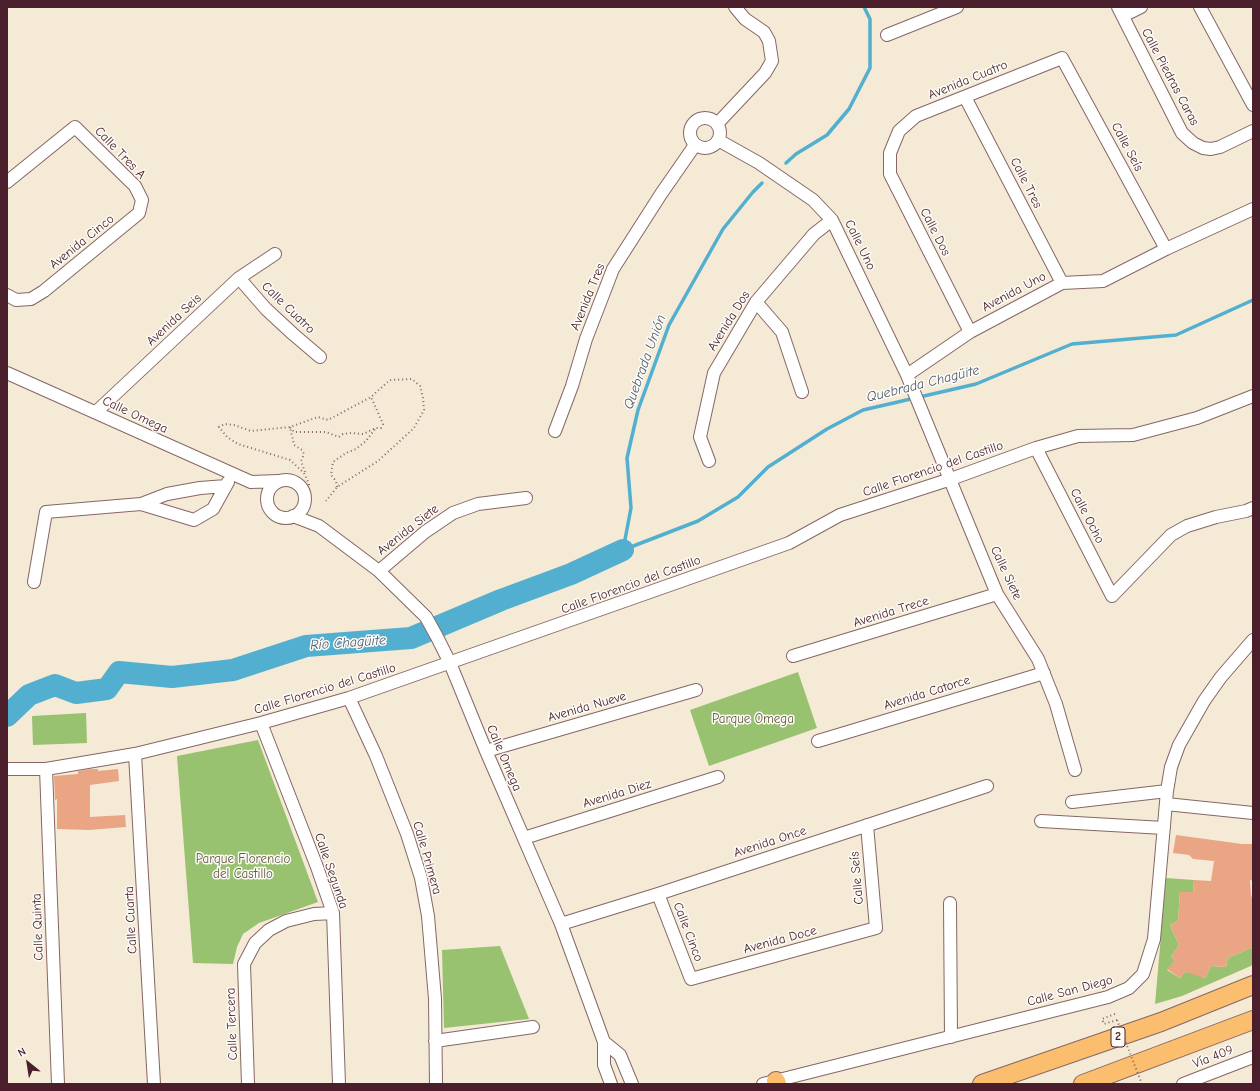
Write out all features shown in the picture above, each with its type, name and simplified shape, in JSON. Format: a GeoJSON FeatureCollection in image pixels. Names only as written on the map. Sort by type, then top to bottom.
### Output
{"type":"FeatureCollection","features":[{"type":"Feature","properties":{"kind":"highway","name":"2"},"geometry":{"type":"LineString","coordinates":[[982,1084],[1161,1022],[1253,985]]}},
{"type":"Feature","properties":{"kind":"highway"},"geometry":{"type":"LineString","coordinates":[[1083,1084],[1253,1020]]}},
{"type":"Feature","properties":{"kind":"street"},"geometry":{"type":"LineString","coordinates":[[717,124],[765,73],[772,61],[769,41],[764,32],[745,19],[735,7]]}},
{"type":"Feature","properties":{"kind":"street"},"geometry":{"type":"LineString","coordinates":[[888,35],[957,7]]}},
{"type":"Feature","properties":{"kind":"street"},"geometry":{"type":"LineString","coordinates":[[1121,12],[1141,7]]}},
{"type":"Feature","properties":{"kind":"street"},"geometry":{"type":"LineString","coordinates":[[1200,7],[1253,105]]}},
{"type":"Feature","properties":{"kind":"street","name":"Calle Piedras Caras"},"geometry":{"type":"LineString","coordinates":[[1121,12],[1182,133],[1192,143],[1203,148],[1211,149],[1220,147],[1253,132]]}},
{"type":"Feature","properties":{"kind":"street","name":"Avenida Cuatro"},"geometry":{"type":"LineString","coordinates":[[894,143],[899,131],[916,116],[1062,58]]}},
{"type":"Feature","properties":{"kind":"street","name":"Calle Seís"},"geometry":{"type":"LineString","coordinates":[[1062,58],[1166,249]]}},
{"type":"Feature","properties":{"kind":"street","name":"Calle Tres"},"geometry":{"type":"LineString","coordinates":[[965,97],[1062,283]]}},
{"type":"Feature","properties":{"kind":"street"},"geometry":{"type":"LineString","coordinates":[[702,118],[712,120],[717,124],[719,129],[720,135],[718,140],[715,144],[705,148],[695,145],[690,135],[692,124],[696,120],[702,118]]}},
{"type":"Feature","properties":{"kind":"street","name":"Calle Tres A"},"geometry":{"type":"LineString","coordinates":[[7,182],[75,127],[135,186],[142,200]]}},
{"type":"Feature","properties":{"kind":"street","name":"Calle Uno"},"geometry":{"type":"LineString","coordinates":[[718,140],[759,163],[813,200],[832,220],[912,387]]}},
{"type":"Feature","properties":{"kind":"street","name":"Calle Dos"},"geometry":{"type":"LineString","coordinates":[[894,143],[890,153],[890,174],[970,332]]}},
{"type":"Feature","properties":{"kind":"street","name":"Avenida Tres"},"geometry":{"type":"LineString","coordinates":[[555,431],[572,386],[586,339],[613,269],[661,194],[695,145]]}},
{"type":"Feature","properties":{"kind":"street","name":"Avenida Cinco"},"geometry":{"type":"LineString","coordinates":[[7,295],[16,300],[31,299],[44,291],[139,213],[142,200]]}},
{"type":"Feature","properties":{"kind":"street","name":"Avenida Uno"},"geometry":{"type":"LineString","coordinates":[[907,375],[970,332],[1062,283],[1103,281],[1166,249],[1253,209]]}},
{"type":"Feature","properties":{"kind":"street","name":"Avenida Dos"},"geometry":{"type":"LineString","coordinates":[[709,461],[700,437],[714,373],[756,302],[814,234],[832,220]]}},
{"type":"Feature","properties":{"kind":"street","name":"Avenida Seis"},"geometry":{"type":"LineString","coordinates":[[96,412],[239,278],[275,254]]}},
{"type":"Feature","properties":{"kind":"street","name":"Calle Cuatro"},"geometry":{"type":"LineString","coordinates":[[239,278],[266,309],[320,356]]}},
{"type":"Feature","properties":{"kind":"street"},"geometry":{"type":"LineString","coordinates":[[756,302],[782,332],[802,392]]}},
{"type":"Feature","properties":{"kind":"street","name":"Calle Omega"},"geometry":{"type":"LineString","coordinates":[[7,372],[232,475],[251,482],[279,481]]}},
{"type":"Feature","properties":{"kind":"street","name":"Calle Siete"},"geometry":{"type":"LineString","coordinates":[[912,387],[997,594],[1038,659],[1044,672],[1056,704],[1075,770]]}},
{"type":"Feature","properties":{"kind":"street","name":"Calle Florencio del Castillo"},"geometry":{"type":"LineString","coordinates":[[7,769],[46,769],[135,754],[261,723],[349,698],[450,664],[789,543],[840,515],[951,479],[1036,448],[1078,436],[1133,435],[1197,418],[1253,396]]}},
{"type":"Feature","properties":{"kind":"street","name":"Calle Ocho"},"geometry":{"type":"LineString","coordinates":[[1036,448],[1112,596],[1171,535],[1187,526],[1253,508]]}},
{"type":"Feature","properties":{"kind":"street"},"geometry":{"type":"LineString","coordinates":[[141,504],[194,520],[213,509],[232,475]]}},
{"type":"Feature","properties":{"kind":"street"},"geometry":{"type":"LineString","coordinates":[[279,481],[292,481],[302,488],[305,500],[303,507],[293,516],[286,518],[279,516],[273,513],[269,507],[267,500],[270,489],[279,481]]}},
{"type":"Feature","properties":{"kind":"street","name":"Calle Omega"},"geometry":{"type":"LineString","coordinates":[[251,482],[267,500]]}},
{"type":"Feature","properties":{"kind":"street"},"geometry":{"type":"LineString","coordinates":[[34,582],[46,512],[141,504],[167,494],[200,488],[226,486]]}},
{"type":"Feature","properties":{"kind":"street","name":"Avenida Siete"},"geometry":{"type":"LineString","coordinates":[[379,571],[425,532],[453,512],[478,504],[526,498]]}},
{"type":"Feature","properties":{"kind":"street","name":"Calle Omega"},"geometry":{"type":"LineString","coordinates":[[305,500],[319,526]]}},
{"type":"Feature","properties":{"kind":"street","name":"Calle Omega"},"geometry":{"type":"LineString","coordinates":[[293,516],[319,526],[379,571],[426,617],[450,664],[561,924],[604,1042],[604,1065],[611,1084]]}},
{"type":"Feature","properties":{"kind":"street","name":"Avenida Trece"},"geometry":{"type":"LineString","coordinates":[[793,656],[997,594]]}},
{"type":"Feature","properties":{"kind":"street","name":"Calle San Diego"},"geometry":{"type":"LineString","coordinates":[[769,1083],[1108,997],[1129,988],[1143,974],[1154,939],[1167,791],[1179,745],[1190,724],[1221,677],[1253,640]]}},
{"type":"Feature","properties":{"kind":"street","name":"Avenida Catorce"},"geometry":{"type":"LineString","coordinates":[[818,741],[1044,672]]}},
{"type":"Feature","properties":{"kind":"street","name":"Avenida Nueve"},"geometry":{"type":"LineString","coordinates":[[486,751],[696,690]]}},
{"type":"Feature","properties":{"kind":"street","name":"Calle Primera"},"geometry":{"type":"LineString","coordinates":[[349,698],[376,756],[407,834],[421,878],[428,916],[435,1000],[436,1084]]}},
{"type":"Feature","properties":{"kind":"street","name":"Calle Segunda"},"geometry":{"type":"LineString","coordinates":[[261,723],[317,867],[332,913],[339,1084]]}},
{"type":"Feature","properties":{"kind":"street","name":"Calle Cuarta"},"geometry":{"type":"LineString","coordinates":[[135,754],[154,1084]]}},
{"type":"Feature","properties":{"kind":"street","name":"Calle Quinta"},"geometry":{"type":"LineString","coordinates":[[46,769],[58,1084]]}},
{"type":"Feature","properties":{"kind":"street","name":"Avenida Diez"},"geometry":{"type":"LineString","coordinates":[[524,838],[718,777]]}},
{"type":"Feature","properties":{"kind":"street","name":"Avenida Once"},"geometry":{"type":"LineString","coordinates":[[561,924],[658,894],[987,786]]}},
{"type":"Feature","properties":{"kind":"street"},"geometry":{"type":"LineString","coordinates":[[1072,802],[1167,791]]}},
{"type":"Feature","properties":{"kind":"street"},"geometry":{"type":"LineString","coordinates":[[1166,804],[1253,813]]}},
{"type":"Feature","properties":{"kind":"street"},"geometry":{"type":"LineString","coordinates":[[1041,821],[1164,828]]}},
{"type":"Feature","properties":{"kind":"street","name":"Calle Seís"},"geometry":{"type":"LineString","coordinates":[[867,825],[876,928]]}},
{"type":"Feature","properties":{"kind":"street","name":"Calle Cinco"},"geometry":{"type":"LineString","coordinates":[[658,894],[691,979]]}},
{"type":"Feature","properties":{"kind":"street"},"geometry":{"type":"LineString","coordinates":[[950,903],[951,1037]]}},
{"type":"Feature","properties":{"kind":"street","name":"Calle Tercera"},"geometry":{"type":"LineString","coordinates":[[248,1084],[244,964],[255,942],[269,930],[286,921],[314,914],[332,913]]}},
{"type":"Feature","properties":{"kind":"street","name":"Avenida Doce"},"geometry":{"type":"LineString","coordinates":[[691,979],[876,928]]}},
{"type":"Feature","properties":{"kind":"street"},"geometry":{"type":"LineString","coordinates":[[435,1041],[533,1027]]}},
{"type":"Feature","properties":{"kind":"street","name":"Calle Omega"},"geometry":{"type":"LineString","coordinates":[[604,1042],[620,1056],[632,1084]]}},
{"type":"Feature","properties":{"kind":"street","name":"Vía 409"},"geometry":{"type":"LineString","coordinates":[[1184,1084],[1253,1057]]}},
{"type":"Feature","properties":{"kind":"path"},"geometry":{"type":"LineString","coordinates":[[306,475],[290,460],[238,444],[227,437],[219,427],[225,424],[234,425],[251,431],[290,427],[318,418],[328,420],[371,398],[390,380],[412,379],[420,386],[424,410],[414,428],[378,460],[337,487],[326,501]]}},
{"type":"Feature","properties":{"kind":"path"},"geometry":{"type":"LineString","coordinates":[[290,427],[294,432],[326,432],[339,437],[343,434],[363,434],[376,428],[381,428],[383,424],[371,398]]}},
{"type":"Feature","properties":{"kind":"path"},"geometry":{"type":"LineString","coordinates":[[290,427],[294,444],[302,450],[304,454],[301,461],[309,484],[309,489]]}},
{"type":"Feature","properties":{"kind":"path"},"geometry":{"type":"LineString","coordinates":[[337,487],[336,481],[332,475],[333,462],[346,453],[356,449],[366,441],[376,428]]}},
{"type":"Feature","properties":{"kind":"path"},"geometry":{"type":"LineString","coordinates":[[1115,1014],[1102,1019],[1104,1024],[1117,1020],[1142,1084]]}},
{"type":"Feature","properties":{"kind":"green space","name":"Parque Omega"},"geometry":{"type":"Polygon","coordinates":[[[798,672],[817,728],[709,766],[690,710],[798,672]]]}},
{"type":"Feature","properties":{"kind":"green space"},"geometry":{"type":"Polygon","coordinates":[[[86,713],[87,743],[33,745],[32,716],[86,713]]]}},
{"type":"Feature","properties":{"kind":"green space","name":"Parque Florencio del Castillo"},"geometry":{"type":"Polygon","coordinates":[[[258,740],[318,902],[259,923],[243,934],[237,947],[233,964],[193,963],[177,756],[258,740]]]}},
{"type":"Feature","properties":{"kind":"green space"},"geometry":{"type":"Polygon","coordinates":[[[1166,878],[1194,880],[1193,892],[1180,892],[1178,921],[1170,925],[1179,945],[1171,957],[1175,960],[1167,970],[1180,978],[1189,967],[1205,978],[1211,966],[1226,967],[1228,958],[1253,947],[1253,965],[1182,996],[1155,1004],[1166,878]]]}},
{"type":"Feature","properties":{"kind":"green space"},"geometry":{"type":"Polygon","coordinates":[[[500,946],[529,1019],[444,1028],[442,950],[500,946]]]}},
{"type":"Feature","properties":{"kind":"building"},"geometry":{"type":"Polygon","coordinates":[[[98,769],[98,771],[118,769],[119,781],[90,785],[90,817],[125,815],[126,827],[89,830],[57,829],[57,799],[55,800],[54,776],[78,774],[78,771],[98,769]]]}},
{"type":"Feature","properties":{"kind":"building"},"geometry":{"type":"Polygon","coordinates":[[[1176,835],[1242,844],[1253,844],[1253,881],[1250,880],[1253,901],[1253,947],[1228,958],[1226,967],[1211,966],[1205,978],[1185,972],[1180,978],[1167,969],[1175,960],[1171,957],[1179,945],[1170,925],[1178,921],[1180,892],[1193,892],[1194,880],[1211,881],[1214,861],[1193,859],[1189,855],[1173,853],[1176,835]]]}},
{"type":"Feature","properties":{"kind":"waterway","name":"Quebrada Unión"},"geometry":{"type":"LineString","coordinates":[[786,163],[796,154],[827,135],[849,109],[870,68],[870,19],[864,7]]}},
{"type":"Feature","properties":{"kind":"waterway","name":"Quebrada Unión"},"geometry":{"type":"LineString","coordinates":[[623,550],[631,508],[627,458],[638,410],[669,325],[723,229],[762,183]]}},
{"type":"Feature","properties":{"kind":"waterway","name":"Quebrada Chagüite"},"geometry":{"type":"LineString","coordinates":[[623,550],[698,521],[738,497],[768,467],[827,429],[863,410],[976,384],[1072,344],[1176,335],[1253,300]]}},
{"type":"Feature","properties":{"kind":"waterway","name":"Río Chagüite"},"geometry":{"type":"LineString","coordinates":[[7,716],[29,695],[55,685],[76,693],[107,689],[119,672],[172,677],[233,670],[306,646],[411,638],[501,600],[571,574],[623,550]]}}]}
